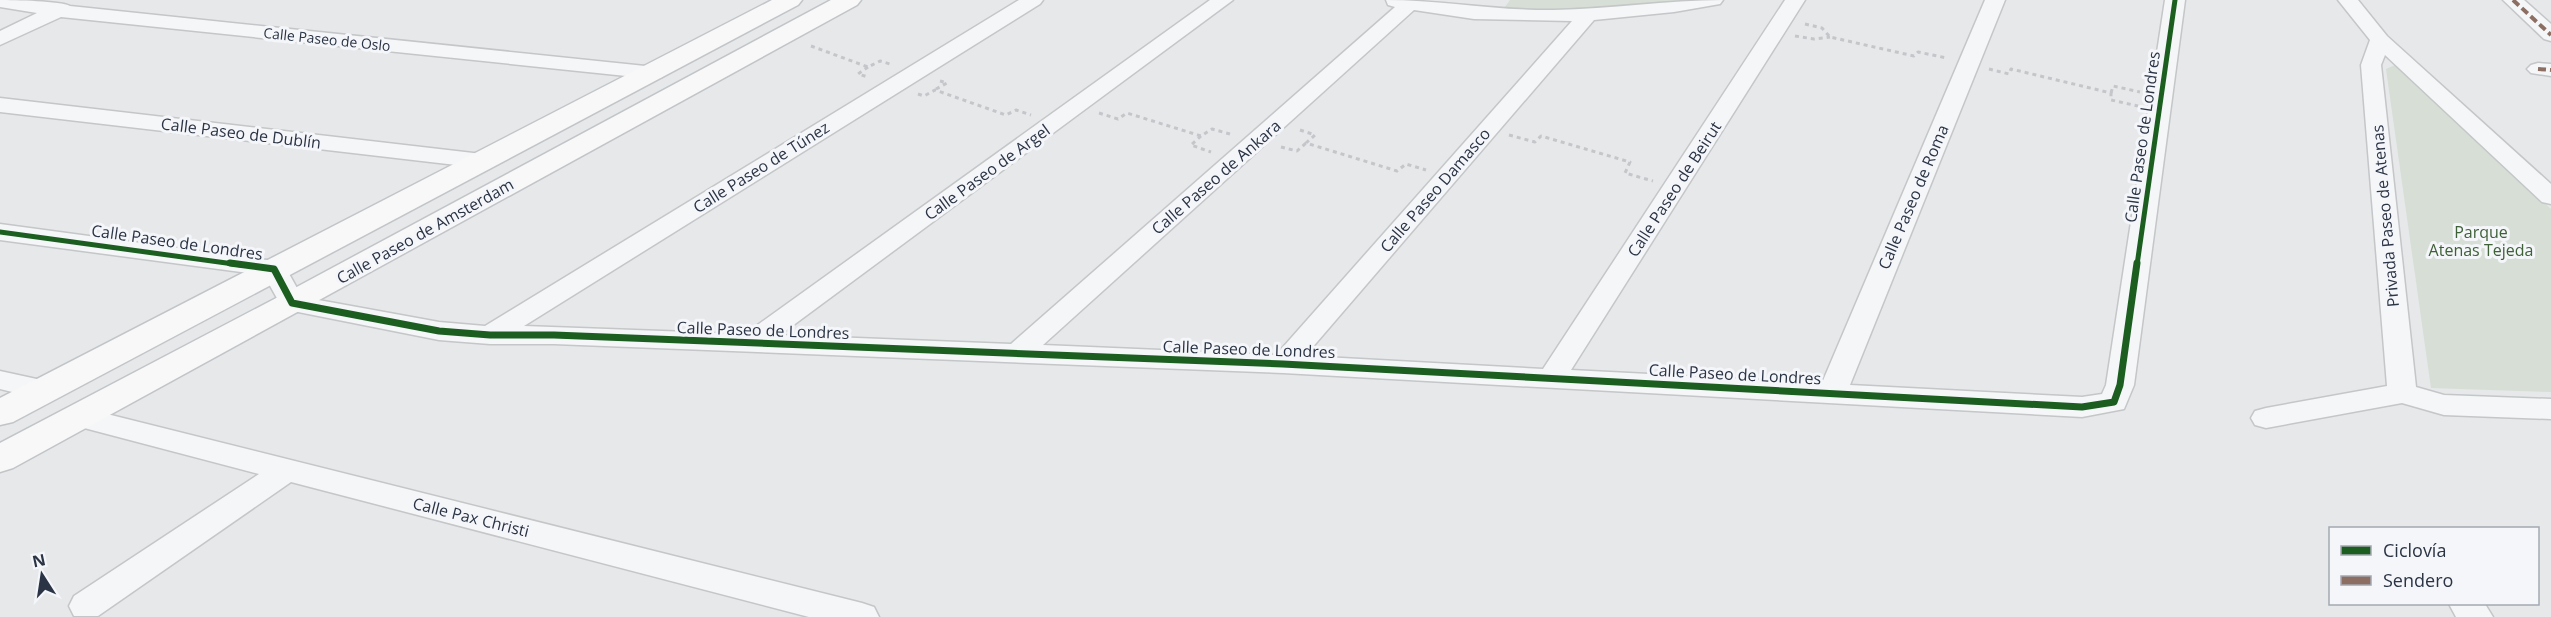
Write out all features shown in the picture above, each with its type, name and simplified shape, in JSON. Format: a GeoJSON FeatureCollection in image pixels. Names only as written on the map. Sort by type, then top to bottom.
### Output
{"type":"FeatureCollection","features":[{"type":"Feature","properties":{"kind":"main road","name":"Calle Paseo de Amsterdam"},"geometry":{"type":"LineString","coordinates":[[0,459],[849,0]]}},
{"type":"Feature","properties":{"kind":"main road","name":"Calle Paseo de Amsterdam"},"geometry":{"type":"LineString","coordinates":[[0,413],[655,72],[781,1]]}},
{"type":"Feature","properties":{"kind":"street"},"geometry":{"type":"LineString","coordinates":[[0,39],[79,0]]}},
{"type":"Feature","properties":{"kind":"street","name":"Calle Paseo de Túnez"},"geometry":{"type":"LineString","coordinates":[[490,335],[1033,0]]}},
{"type":"Feature","properties":{"kind":"street","name":"Calle Paseo de Argel"},"geometry":{"type":"LineString","coordinates":[[751,343],[1223,0]]}},
{"type":"Feature","properties":{"kind":"street"},"geometry":{"type":"LineString","coordinates":[[1405,1],[1507,14],[1587,16],[1665,9],[1713,0]]}},
{"type":"Feature","properties":{"kind":"street","name":"Calle Paseo de Roma"},"geometry":{"type":"LineString","coordinates":[[1832,393],[1995,0]]}},
{"type":"Feature","properties":{"kind":"street","name":"Calle Paseo de Londres"},"geometry":{"type":"LineString","coordinates":[[0,232],[274,269],[292,303],[439,331],[490,335],[554,334],[1283,364],[2082,406],[2114,402],[2120,385],[2175,0]]}},
{"type":"Feature","properties":{"kind":"street"},"geometry":{"type":"LineString","coordinates":[[2348,0],[2376,50],[2407,65],[2551,197]]}},
{"type":"Feature","properties":{"kind":"street"},"geometry":{"type":"LineString","coordinates":[[2513,0],[2551,35]]}},
{"type":"Feature","properties":{"kind":"street","name":"Calle Paseo de Oslo"},"geometry":{"type":"LineString","coordinates":[[0,1],[57,11],[655,72]]}},
{"type":"Feature","properties":{"kind":"street","name":"Calle Paseo de Ankara"},"geometry":{"type":"LineString","coordinates":[[1018,353],[1278,123],[1405,1]]}},
{"type":"Feature","properties":{"kind":"street","name":"Calle Paseo Damasco"},"geometry":{"type":"LineString","coordinates":[[1283,364],[1587,16]]}},
{"type":"Feature","properties":{"kind":"street","name":"Calle Paseo de Beirut"},"geometry":{"type":"LineString","coordinates":[[1552,377],[1784,17]]}},
{"type":"Feature","properties":{"kind":"street","name":"Privada Paseo de Atenas"},"geometry":{"type":"LineString","coordinates":[[2376,50],[2372,65],[2402,393]]}},
{"type":"Feature","properties":{"kind":"street","name":"Calle Paseo de Dublín"},"geometry":{"type":"LineString","coordinates":[[0,105],[482,161]]}},
{"type":"Feature","properties":{"kind":"street"},"geometry":{"type":"LineString","coordinates":[[0,380],[45,390]]}},
{"type":"Feature","properties":{"kind":"street"},"geometry":{"type":"LineString","coordinates":[[2266,418],[2402,393],[2444,405],[2551,409]]}},
{"type":"Feature","properties":{"kind":"street","name":"Calle Pax Christi"},"geometry":{"type":"LineString","coordinates":[[80,417],[862,617]]}},
{"type":"Feature","properties":{"kind":"street"},"geometry":{"type":"LineString","coordinates":[[86,606],[287,470]]}},
{"type":"Feature","properties":{"kind":"path"},"geometry":{"type":"LineString","coordinates":[[1784,17],[1822,28],[1830,37]]}},
{"type":"Feature","properties":{"kind":"path"},"geometry":{"type":"LineString","coordinates":[[1784,17],[1814,39],[1830,37],[1914,56],[1918,52],[2009,74],[2011,69],[2110,93]]}},
{"type":"Feature","properties":{"kind":"path"},"geometry":{"type":"LineString","coordinates":[[771,42],[800,52],[811,45],[868,67],[880,61],[916,72]]}},
{"type":"Feature","properties":{"kind":"path"},"geometry":{"type":"LineString","coordinates":[[894,85],[924,96],[935,90],[1006,115],[1016,110],[1054,123]]}},
{"type":"Feature","properties":{"kind":"path"},"geometry":{"type":"LineString","coordinates":[[2113,86],[2160,104],[2111,100],[2110,93],[2113,86]]}},
{"type":"Feature","properties":{"kind":"path"},"geometry":{"type":"LineString","coordinates":[[1077,106],[1118,119],[1127,113],[1201,136]]}},
{"type":"Feature","properties":{"kind":"path"},"geometry":{"type":"LineString","coordinates":[[1278,123],[1315,135],[1306,143],[1396,171],[1406,164],[1446,177]]}},
{"type":"Feature","properties":{"kind":"path"},"geometry":{"type":"LineString","coordinates":[[1235,159],[1191,145],[1212,129],[1258,141]]}},
{"type":"Feature","properties":{"kind":"path"},"geometry":{"type":"LineString","coordinates":[[1489,129],[1535,142],[1541,136],[1630,162],[1625,173],[1675,187]]}},
{"type":"Feature","properties":{"kind":"green space"},"geometry":{"type":"Polygon","coordinates":[[[1510,0],[1694,0],[1565,12],[1505,7],[1510,0]]]}},
{"type":"Feature","properties":{"kind":"green space","name":"Parque Atenas Tejeda"},"geometry":{"type":"Polygon","coordinates":[[[2395,65],[2551,209],[2551,392],[2431,388],[2386,69],[2395,65]]]}},
{"type":"Feature","properties":{"kind":"marked path"},"geometry":{"type":"LineString","coordinates":[[2513,0],[2551,35]]}},
{"type":"Feature","properties":{"kind":"marked path"},"geometry":{"type":"LineString","coordinates":[[2538,69],[2551,70]]}},
{"type":"Feature","properties":{"kind":"cycle path"},"geometry":{"type":"LineString","coordinates":[[0,232],[274,269],[292,303],[439,331],[490,335],[554,335],[1283,364],[2082,407],[2114,402],[2120,385],[2175,0]]}}]}
